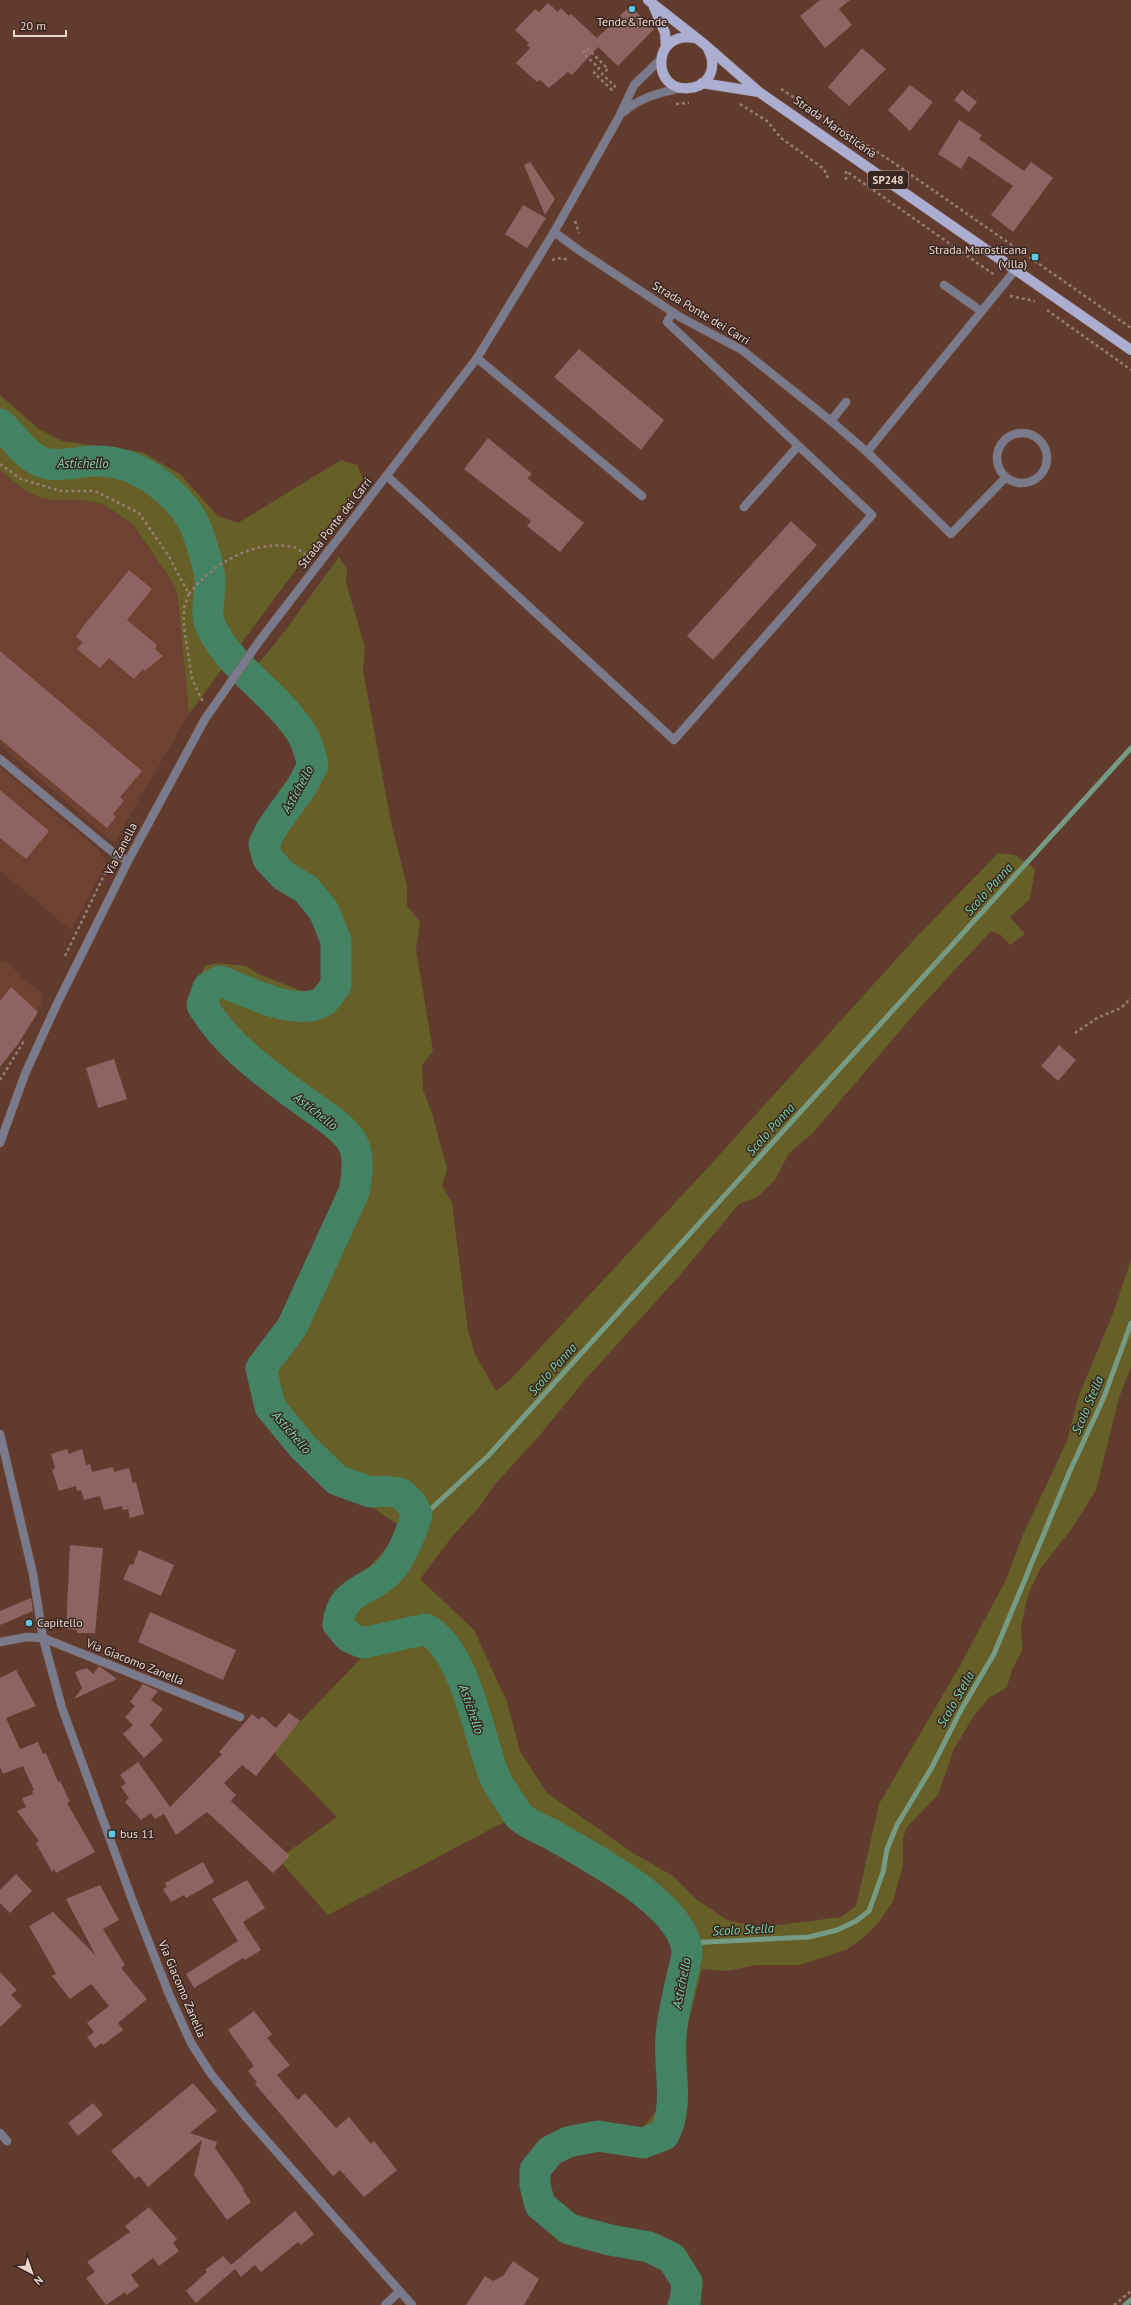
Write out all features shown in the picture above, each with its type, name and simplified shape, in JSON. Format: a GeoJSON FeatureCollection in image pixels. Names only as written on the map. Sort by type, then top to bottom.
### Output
{"type":"FeatureCollection","features":[{"type":"Feature","properties":{"kind":"main road","name":"Strada Marosticana"},"geometry":{"type":"LineString","coordinates":[[650,2],[708,48],[759,92],[1131,350]]}},
{"type":"Feature","properties":{"kind":"main road","name":"Strada Marosticana"},"geometry":{"type":"LineString","coordinates":[[650,2],[665,33],[666,47]]}},
{"type":"Feature","properties":{"kind":"main road"},"geometry":{"type":"LineString","coordinates":[[680,88],[674,85],[663,74],[661,59],[666,47],[679,38],[695,38]]}},
{"type":"Feature","properties":{"kind":"main road"},"geometry":{"type":"LineString","coordinates":[[702,83],[708,78],[713,63],[708,48]]}},
{"type":"Feature","properties":{"kind":"main road","name":"Strada Marosticana"},"geometry":{"type":"LineString","coordinates":[[680,88],[696,87],[702,83],[759,92]]}},
{"type":"Feature","properties":{"kind":"street","name":"Strada Ponte dei Carri"},"geometry":{"type":"LineString","coordinates":[[214,705],[260,640],[477,358],[554,232],[619,117],[634,85],[661,59]]}},
{"type":"Feature","properties":{"kind":"street","name":"Strada Ponte dei Carri"},"geometry":{"type":"LineString","coordinates":[[619,117],[630,106],[664,92],[680,88]]}},
{"type":"Feature","properties":{"kind":"street","name":"Strada Ponte dei Carri"},"geometry":{"type":"LineString","coordinates":[[554,232],[580,251],[673,312],[742,350],[831,421],[867,452],[951,534],[1006,477]]}},
{"type":"Feature","properties":{"kind":"street"},"geometry":{"type":"LineString","coordinates":[[867,452],[1016,269]]}},
{"type":"Feature","properties":{"kind":"street"},"geometry":{"type":"LineString","coordinates":[[944,284],[982,312]]}},
{"type":"Feature","properties":{"kind":"street"},"geometry":{"type":"LineString","coordinates":[[387,476],[674,740],[872,515],[667,322],[673,312]]}},
{"type":"Feature","properties":{"kind":"street"},"geometry":{"type":"LineString","coordinates":[[477,358],[642,496]]}},
{"type":"Feature","properties":{"kind":"street"},"geometry":{"type":"LineString","coordinates":[[831,421],[846,402]]}},
{"type":"Feature","properties":{"kind":"street"},"geometry":{"type":"LineString","coordinates":[[1027,434],[1041,442],[1047,457],[1043,473],[1037,479],[1021,483],[1006,477],[998,463],[1000,447],[1005,441],[1011,436],[1027,434]]}},
{"type":"Feature","properties":{"kind":"street"},"geometry":{"type":"LineString","coordinates":[[744,507],[798,446]]}},
{"type":"Feature","properties":{"kind":"street","name":"Via Zanella"},"geometry":{"type":"LineString","coordinates":[[0,1143],[25,1074],[55,1008],[128,861],[180,762],[214,705]]}},
{"type":"Feature","properties":{"kind":"street"},"geometry":{"type":"LineString","coordinates":[[0,759],[115,854],[128,861]]}},
{"type":"Feature","properties":{"kind":"street","name":"Via Giacomo Zanella"},"geometry":{"type":"LineString","coordinates":[[0,1434],[33,1574],[43,1638],[62,1708],[136,1909],[169,1994],[191,2043],[211,2074],[245,2116],[412,2305]]}},
{"type":"Feature","properties":{"kind":"street"},"geometry":{"type":"LineString","coordinates":[[0,1642],[27,1637],[43,1638]]}},
{"type":"Feature","properties":{"kind":"street","name":"Via Giacomo Zanella"},"geometry":{"type":"LineString","coordinates":[[43,1638],[240,1718]]}},
{"type":"Feature","properties":{"kind":"street"},"geometry":{"type":"LineString","coordinates":[[0,2133],[7,2141]]}},
{"type":"Feature","properties":{"kind":"street"},"geometry":{"type":"LineString","coordinates":[[385,2305],[400,2291]]}},
{"type":"Feature","properties":{"kind":"path"},"geometry":{"type":"LineString","coordinates":[[587,48],[608,69],[602,74],[615,86],[612,90],[594,73],[599,68],[583,53],[587,48]]}},
{"type":"Feature","properties":{"kind":"path"},"geometry":{"type":"LineString","coordinates":[[780,88],[894,163],[1131,328]]}},
{"type":"Feature","properties":{"kind":"path"},"geometry":{"type":"LineString","coordinates":[[735,101],[767,121],[781,138],[824,169],[828,178]]}},
{"type":"Feature","properties":{"kind":"path"},"geometry":{"type":"LineString","coordinates":[[669,104],[691,103]]}},
{"type":"Feature","properties":{"kind":"path"},"geometry":{"type":"LineString","coordinates":[[846,180],[846,171],[998,278]]}},
{"type":"Feature","properties":{"kind":"path"},"geometry":{"type":"LineString","coordinates":[[575,219],[577,230],[581,236]]}},
{"type":"Feature","properties":{"kind":"path"},"geometry":{"type":"LineString","coordinates":[[1006,296],[1034,301],[1131,370]]}},
{"type":"Feature","properties":{"kind":"path"},"geometry":{"type":"LineString","coordinates":[[0,464],[21,479],[61,491],[95,491],[139,513],[168,555],[189,594]]}},
{"type":"Feature","properties":{"kind":"path"},"geometry":{"type":"LineString","coordinates":[[199,708],[203,702],[192,680],[184,627],[184,608],[189,594],[196,584],[226,559],[261,547],[294,547],[313,560]]}},
{"type":"Feature","properties":{"kind":"path"},"geometry":{"type":"LineString","coordinates":[[1075,1034],[1097,1018],[1121,1008],[1131,998]]}},
{"type":"Feature","properties":{"kind":"path"},"geometry":{"type":"LineString","coordinates":[[1114,2305],[1131,2291]]}},
{"type":"Feature","properties":{"kind":"shaded area"},"geometry":{"type":"Polygon","coordinates":[[[0,395],[39,429],[62,441],[142,452],[180,474],[218,516],[238,523],[341,460],[357,465],[363,479],[189,714],[178,599],[175,586],[133,524],[103,504],[81,500],[53,500],[39,497],[26,491],[0,470],[0,395]]]}},
{"type":"Feature","properties":{"kind":"shaded area"},"geometry":{"type":"Polygon","coordinates":[[[0,470],[26,491],[53,500],[81,500],[103,504],[133,524],[175,585],[178,599],[189,714],[114,843],[0,745],[0,470]]]}},
{"type":"Feature","properties":{"kind":"shaded area"},"geometry":{"type":"Polygon","coordinates":[[[339,557],[347,569],[346,583],[365,647],[363,671],[392,827],[407,886],[407,906],[420,922],[416,950],[433,1051],[422,1065],[423,1090],[432,1113],[447,1169],[442,1186],[452,1203],[468,1330],[475,1354],[496,1391],[511,1379],[702,1174],[910,944],[998,853],[1015,855],[1035,869],[1030,899],[1010,917],[1025,934],[1010,945],[1001,935],[991,931],[916,1012],[812,1134],[789,1153],[775,1180],[757,1197],[739,1204],[680,1275],[584,1381],[539,1436],[496,1483],[480,1506],[451,1538],[420,1579],[474,1630],[507,1702],[520,1751],[547,1793],[633,1853],[673,1876],[697,1900],[729,1921],[763,1927],[841,1917],[856,1906],[879,1804],[958,1669],[1005,1582],[1022,1537],[1067,1441],[1079,1395],[1112,1316],[1131,1260],[1131,1367],[1119,1398],[1096,1490],[1073,1527],[1040,1569],[1028,1595],[1021,1626],[1022,1651],[1012,1670],[1007,1687],[989,1698],[973,1717],[954,1749],[938,1795],[907,1827],[903,1838],[903,1865],[893,1901],[879,1922],[862,1939],[846,1950],[799,1965],[757,1965],[727,1971],[702,1969],[684,2038],[683,2126],[674,2143],[647,2156],[576,2150],[559,2152],[549,2162],[541,2180],[552,2203],[544,2218],[531,2196],[525,2168],[527,2160],[539,2150],[567,2133],[641,2130],[656,2111],[667,2005],[679,1969],[682,1952],[679,1941],[674,1932],[641,1897],[545,1834],[524,1827],[510,1819],[328,1915],[278,1859],[337,1817],[272,1751],[368,1651],[325,1618],[392,1541],[400,1526],[375,1509],[330,1490],[304,1468],[269,1422],[255,1382],[255,1363],[289,1318],[339,1219],[351,1166],[349,1154],[335,1140],[294,1111],[206,1030],[197,1011],[195,987],[205,966],[217,963],[246,966],[259,974],[302,991],[306,996],[328,988],[324,946],[308,904],[255,853],[254,838],[260,820],[278,805],[297,771],[295,746],[240,685],[278,640],[339,557]]]}},
{"type":"Feature","properties":{"kind":"shaded area"},"geometry":{"type":"Polygon","coordinates":[[[0,767],[99,850],[106,864],[71,930],[0,871],[0,767]]]}},
{"type":"Feature","properties":{"kind":"shaded area"},"geometry":{"type":"Polygon","coordinates":[[[0,962],[8,962],[20,976],[44,995],[38,1012],[18,1044],[7,1057],[0,1061],[0,962]]]}},
{"type":"Feature","properties":{"kind":"building"},"geometry":{"type":"Polygon","coordinates":[[[820,0],[850,0],[839,9],[852,25],[825,48],[800,16],[820,0]]]}},
{"type":"Feature","properties":{"kind":"building"},"geometry":{"type":"Polygon","coordinates":[[[548,3],[558,12],[561,8],[569,16],[571,14],[597,38],[630,6],[654,29],[618,66],[598,47],[572,75],[568,72],[549,88],[540,80],[537,82],[516,63],[530,48],[527,45],[529,43],[515,30],[535,9],[539,12],[548,3]]]}},
{"type":"Feature","properties":{"kind":"building"},"geometry":{"type":"Polygon","coordinates":[[[862,48],[886,69],[849,106],[828,87],[862,48]]]}},
{"type":"Feature","properties":{"kind":"building"},"geometry":{"type":"Polygon","coordinates":[[[910,85],[933,102],[910,131],[888,110],[910,85]]]}},
{"type":"Feature","properties":{"kind":"building"},"geometry":{"type":"Polygon","coordinates":[[[962,90],[977,102],[969,112],[954,100],[962,90]]]}},
{"type":"Feature","properties":{"kind":"building"},"geometry":{"type":"Polygon","coordinates":[[[959,120],[982,135],[979,139],[1024,171],[1031,162],[1053,178],[1013,232],[991,215],[1013,186],[969,156],[961,169],[938,154],[959,120]]]}},
{"type":"Feature","properties":{"kind":"building"},"geometry":{"type":"Polygon","coordinates":[[[530,162],[555,199],[545,215],[524,165],[530,162]]]}},
{"type":"Feature","properties":{"kind":"building"},"geometry":{"type":"Polygon","coordinates":[[[523,205],[546,218],[527,248],[505,234],[523,205]]]}},
{"type":"Feature","properties":{"kind":"building"},"geometry":{"type":"Polygon","coordinates":[[[579,349],[664,420],[641,450],[554,377],[579,349]]]}},
{"type":"Feature","properties":{"kind":"building"},"geometry":{"type":"Polygon","coordinates":[[[488,438],[532,474],[527,478],[584,523],[560,552],[527,526],[531,521],[464,469],[488,438]]]}},
{"type":"Feature","properties":{"kind":"building"},"geometry":{"type":"Polygon","coordinates":[[[791,521],[817,545],[713,660],[687,636],[791,521]]]}},
{"type":"Feature","properties":{"kind":"building"},"geometry":{"type":"Polygon","coordinates":[[[129,570],[152,589],[127,620],[157,645],[155,649],[163,656],[145,671],[143,669],[134,679],[109,658],[100,668],[77,649],[83,642],[76,637],[129,570]]]}},
{"type":"Feature","properties":{"kind":"building"},"geometry":{"type":"Polygon","coordinates":[[[0,651],[142,771],[120,797],[124,801],[113,814],[116,817],[107,828],[0,739],[0,651]]]}},
{"type":"Feature","properties":{"kind":"building"},"geometry":{"type":"Polygon","coordinates":[[[0,790],[49,831],[26,859],[0,838],[0,790]]]}},
{"type":"Feature","properties":{"kind":"building"},"geometry":{"type":"Polygon","coordinates":[[[11,987],[38,1012],[18,1044],[0,1067],[0,1001],[11,987]]]}},
{"type":"Feature","properties":{"kind":"building"},"geometry":{"type":"Polygon","coordinates":[[[1059,1045],[1076,1060],[1058,1081],[1041,1066],[1059,1045]]]}},
{"type":"Feature","properties":{"kind":"building"},"geometry":{"type":"Polygon","coordinates":[[[114,1059],[127,1099],[98,1108],[86,1068],[114,1059]]]}},
{"type":"Feature","properties":{"kind":"building"},"geometry":{"type":"Polygon","coordinates":[[[67,1449],[69,1454],[82,1449],[86,1465],[90,1464],[92,1472],[113,1467],[114,1472],[129,1468],[133,1483],[136,1482],[144,1514],[130,1518],[128,1509],[123,1510],[122,1506],[104,1510],[100,1496],[84,1500],[81,1490],[77,1491],[76,1486],[59,1491],[52,1470],[55,1468],[51,1454],[67,1449]]]}},
{"type":"Feature","properties":{"kind":"building"},"geometry":{"type":"Polygon","coordinates":[[[70,1545],[103,1548],[95,1633],[77,1633],[77,1630],[66,1629],[70,1545]]]}},
{"type":"Feature","properties":{"kind":"building"},"geometry":{"type":"Polygon","coordinates":[[[139,1550],[174,1565],[161,1596],[123,1579],[130,1564],[133,1565],[139,1550]]]}},
{"type":"Feature","properties":{"kind":"building"},"geometry":{"type":"Polygon","coordinates":[[[31,1598],[33,1611],[0,1625],[0,1611],[31,1598]]]}},
{"type":"Feature","properties":{"kind":"building"},"geometry":{"type":"Polygon","coordinates":[[[150,1612],[236,1650],[223,1680],[138,1642],[150,1612]]]}},
{"type":"Feature","properties":{"kind":"building"},"geometry":{"type":"Polygon","coordinates":[[[99,1666],[117,1679],[74,1699],[82,1688],[75,1672],[87,1668],[93,1674],[99,1666]]]}},
{"type":"Feature","properties":{"kind":"building"},"geometry":{"type":"Polygon","coordinates":[[[16,1670],[36,1706],[6,1718],[20,1749],[38,1742],[43,1754],[46,1753],[58,1782],[60,1781],[70,1802],[67,1803],[95,1852],[56,1873],[54,1869],[52,1872],[36,1843],[39,1841],[17,1811],[26,1807],[22,1798],[33,1794],[32,1791],[34,1790],[23,1766],[3,1774],[0,1767],[0,1678],[16,1670]]]}},
{"type":"Feature","properties":{"kind":"building"},"geometry":{"type":"Polygon","coordinates":[[[143,1684],[158,1691],[151,1700],[163,1709],[150,1725],[163,1740],[144,1758],[123,1734],[133,1725],[125,1717],[135,1706],[130,1702],[143,1684]]]}},
{"type":"Feature","properties":{"kind":"building"},"geometry":{"type":"Polygon","coordinates":[[[289,1713],[300,1721],[256,1776],[242,1765],[224,1783],[236,1795],[231,1801],[290,1856],[273,1873],[207,1812],[176,1835],[164,1814],[155,1819],[151,1813],[141,1820],[125,1802],[129,1798],[121,1787],[126,1783],[120,1775],[138,1762],[170,1807],[222,1754],[219,1752],[252,1714],[259,1720],[262,1716],[276,1728],[289,1713]]]}},
{"type":"Feature","properties":{"kind":"building"},"geometry":{"type":"Polygon","coordinates":[[[203,1862],[214,1882],[186,1898],[184,1895],[171,1902],[163,1889],[167,1887],[165,1883],[203,1862]]]}},
{"type":"Feature","properties":{"kind":"building"},"geometry":{"type":"Polygon","coordinates":[[[16,1874],[32,1891],[10,1913],[0,1903],[0,1890],[16,1874]]]}},
{"type":"Feature","properties":{"kind":"building"},"geometry":{"type":"Polygon","coordinates":[[[247,1880],[265,1908],[243,1922],[261,1950],[245,1960],[243,1958],[194,1988],[186,1974],[238,1941],[212,1899],[247,1880]]]}},
{"type":"Feature","properties":{"kind":"building"},"geometry":{"type":"Polygon","coordinates":[[[100,1885],[119,1920],[103,1929],[125,1965],[121,1968],[147,1999],[118,2023],[123,2030],[103,2045],[102,2043],[95,2048],[87,2037],[94,2032],[87,2023],[109,2006],[91,1984],[70,1999],[52,1976],[56,1974],[29,1926],[53,1912],[96,1956],[66,1899],[100,1885]]]}},
{"type":"Feature","properties":{"kind":"building"},"geometry":{"type":"Polygon","coordinates":[[[0,1972],[17,1990],[11,1995],[22,2006],[0,2027],[0,1972]]]}},
{"type":"Feature","properties":{"kind":"building"},"geometry":{"type":"Polygon","coordinates":[[[254,2011],[272,2034],[267,2038],[290,2065],[277,2075],[298,2100],[305,2093],[336,2128],[349,2117],[371,2144],[374,2141],[397,2170],[364,2197],[340,2170],[333,2176],[255,2084],[257,2082],[248,2071],[254,2066],[228,2030],[254,2011]]]}},
{"type":"Feature","properties":{"kind":"building"},"geometry":{"type":"Polygon","coordinates":[[[193,2083],[217,2111],[190,2133],[217,2142],[215,2148],[244,2189],[243,2190],[251,2202],[227,2220],[194,2175],[202,2140],[148,2187],[139,2176],[135,2179],[111,2151],[193,2083]]]}},
{"type":"Feature","properties":{"kind":"building"},"geometry":{"type":"Polygon","coordinates":[[[93,2103],[103,2115],[78,2136],[68,2123],[93,2103]]]}},
{"type":"Feature","properties":{"kind":"building"},"geometry":{"type":"Polygon","coordinates":[[[149,2207],[177,2239],[173,2243],[179,2251],[159,2266],[153,2258],[131,2275],[139,2286],[127,2295],[125,2292],[106,2305],[86,2278],[95,2272],[87,2262],[130,2232],[125,2226],[149,2207]]]}},
{"type":"Feature","properties":{"kind":"building"},"geometry":{"type":"Polygon","coordinates":[[[295,2211],[314,2234],[301,2245],[298,2242],[261,2272],[255,2265],[241,2277],[235,2269],[196,2303],[186,2291],[207,2272],[205,2270],[223,2256],[231,2265],[295,2211]]]}},
{"type":"Feature","properties":{"kind":"building"},"geometry":{"type":"Polygon","coordinates":[[[513,2261],[539,2279],[524,2305],[466,2305],[485,2276],[493,2281],[503,2276],[513,2261]]]}},
{"type":"Feature","properties":{"kind":"waterway","name":"Astichello"},"geometry":{"type":"LineString","coordinates":[[0,424],[27,453],[37,460],[44,463],[57,465],[93,461],[124,465],[153,479],[179,502],[194,523],[206,560],[210,578],[208,618],[212,629],[231,657],[290,718],[302,735],[308,747],[313,765],[302,786],[272,828],[264,844],[268,859],[284,876],[306,889],[324,911],[336,941],[336,985],[327,998],[322,1002],[309,1006],[297,1006],[270,1001],[220,981],[208,988],[202,1005],[212,1020],[235,1046],[262,1070],[340,1128],[350,1139],[356,1151],[357,1172],[354,1192],[292,1327],[261,1368],[270,1407],[303,1447],[337,1480],[370,1492],[385,1491],[400,1493],[411,1503],[417,1514],[406,1544],[395,1564],[382,1577],[351,1597],[340,1612],[338,1624],[349,1637],[363,1643],[426,1629],[440,1640],[452,1656],[470,1697],[496,1780],[522,1819],[611,1869],[633,1884],[654,1901],[671,1918],[683,1936],[687,1954],[672,2026],[670,2049],[672,2099],[669,2123],[664,2135],[643,2143],[598,2136],[568,2142],[550,2151],[535,2170],[535,2185],[540,2205],[569,2229],[610,2240],[649,2247],[672,2258],[687,2282],[685,2303],[683,2305]]}},
{"type":"Feature","properties":{"kind":"waterway","name":"Scolo Panna"},"geometry":{"type":"LineString","coordinates":[[417,1514],[431,1509],[488,1456],[1131,748]]}},
{"type":"Feature","properties":{"kind":"waterway","name":"Scolo Stella"},"geometry":{"type":"LineString","coordinates":[[687,1943],[809,1937],[837,1930],[856,1921],[869,1911],[883,1872],[887,1849],[897,1825],[932,1767],[961,1710],[994,1654],[1069,1473],[1104,1397],[1131,1323]]}},
{"type":"Feature","properties":{"kind":"waterway"},"geometry":{"type":"LineString","coordinates":[[1125,2305],[1131,2300]]}},
{"type":"Feature","properties":{"kind":"place","name":"Tende&Tende"},"geometry":{"type":"Point","coordinates":[632,9]}},
{"type":"Feature","properties":{"kind":"place","name":"Strada Marosticana (villa)"},"geometry":{"type":"Point","coordinates":[1035,257]}},
{"type":"Feature","properties":{"kind":"place","name":"Capitello"},"geometry":{"type":"Point","coordinates":[29,1623]}},
{"type":"Feature","properties":{"kind":"place","name":"bus 11"},"geometry":{"type":"Point","coordinates":[112,1834]}}]}
